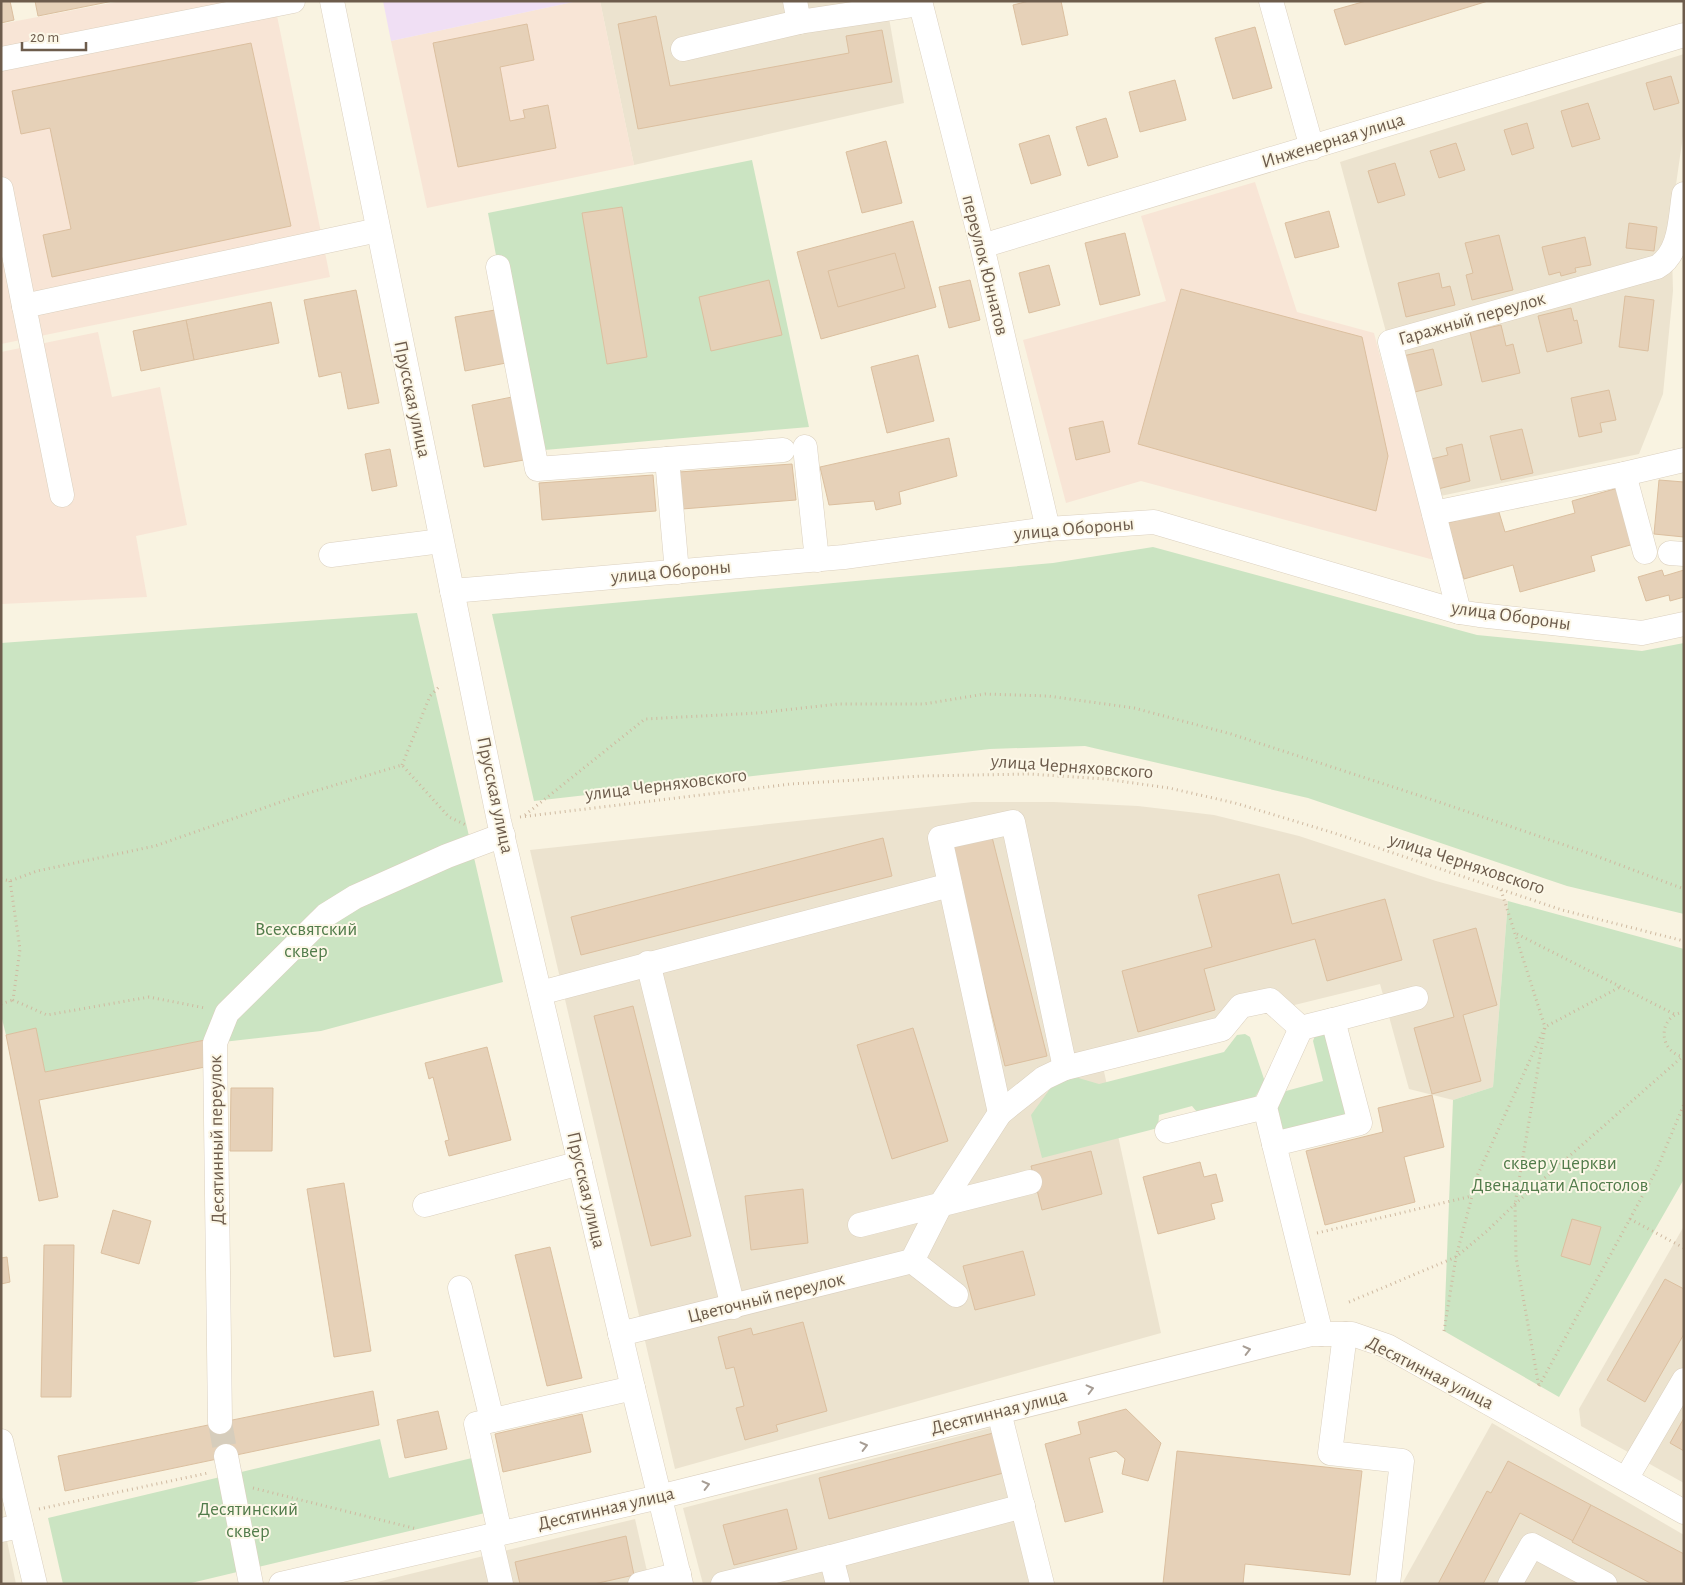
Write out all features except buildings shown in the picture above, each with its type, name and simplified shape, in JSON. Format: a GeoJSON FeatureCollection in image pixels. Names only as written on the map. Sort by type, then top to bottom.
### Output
{"type":"FeatureCollection","features":[{"type":"Feature","properties":{"kind":"street"},"geometry":{"type":"LineString","coordinates":[[1,59],[292,1]]}},
{"type":"Feature","properties":{"kind":"street","name":"Прусская улица"},"geometry":{"type":"LineString","coordinates":[[332,1],[501,828],[620,1334],[680,1579]]}},
{"type":"Feature","properties":{"kind":"street"},"geometry":{"type":"LineString","coordinates":[[1271,1],[1312,148]]}},
{"type":"Feature","properties":{"kind":"street"},"geometry":{"type":"LineString","coordinates":[[682,49],[797,11],[920,2]]}},
{"type":"Feature","properties":{"kind":"street","name":"переулок Юннатов"},"geometry":{"type":"LineString","coordinates":[[920,2],[982,246],[1048,529]]}},
{"type":"Feature","properties":{"kind":"street","name":"Инженерная улица"},"geometry":{"type":"LineString","coordinates":[[982,246],[1684,35]]}},
{"type":"Feature","properties":{"kind":"street"},"geometry":{"type":"LineString","coordinates":[[1,189],[62,495]]}},
{"type":"Feature","properties":{"kind":"street","name":"Гаражный переулок"},"geometry":{"type":"LineString","coordinates":[[1459,612],[1390,342],[1658,267],[1668,258],[1675,244],[1684,194]]}},
{"type":"Feature","properties":{"kind":"street"},"geometry":{"type":"LineString","coordinates":[[24,306],[378,230]]}},
{"type":"Feature","properties":{"kind":"street"},"geometry":{"type":"LineString","coordinates":[[498,267],[537,469],[794,449],[817,560]]}},
{"type":"Feature","properties":{"kind":"street"},"geometry":{"type":"LineString","coordinates":[[667,459],[677,572]]}},
{"type":"Feature","properties":{"kind":"street"},"geometry":{"type":"LineString","coordinates":[[1434,513],[1684,460]]}},
{"type":"Feature","properties":{"kind":"street"},"geometry":{"type":"LineString","coordinates":[[1624,474],[1644,552]]}},
{"type":"Feature","properties":{"kind":"street","name":"улица Обороны"},"geometry":{"type":"LineString","coordinates":[[452,591],[817,560],[1048,529],[1154,522],[1459,612],[1479,616],[1642,633],[1684,624]]}},
{"type":"Feature","properties":{"kind":"street"},"geometry":{"type":"LineString","coordinates":[[331,555],[441,541]]}},
{"type":"Feature","properties":{"kind":"street"},"geometry":{"type":"LineString","coordinates":[[1000,1113],[940,838],[1013,822],[1065,1068]]}},
{"type":"Feature","properties":{"kind":"street","name":"Десятинный переулок"},"geometry":{"type":"LineString","coordinates":[[220,1422],[215,1043],[227,1013],[326,914],[355,897],[447,856],[501,828]]}},
{"type":"Feature","properties":{"kind":"street"},"geometry":{"type":"LineString","coordinates":[[540,993],[648,963],[950,885]]}},
{"type":"Feature","properties":{"kind":"street"},"geometry":{"type":"LineString","coordinates":[[648,963],[732,1307]]}},
{"type":"Feature","properties":{"kind":"street"},"geometry":{"type":"LineString","coordinates":[[1301,1028],[1416,998]]}},
{"type":"Feature","properties":{"kind":"street"},"geometry":{"type":"LineString","coordinates":[[956,1295],[912,1261],[941,1204],[1000,1113],[1044,1078],[1065,1068],[1222,1030],[1241,1006],[1270,1000],[1301,1028]]}},
{"type":"Feature","properties":{"kind":"street"},"geometry":{"type":"LineString","coordinates":[[1274,1144],[1360,1123],[1332,1020]]}},
{"type":"Feature","properties":{"kind":"street"},"geometry":{"type":"LineString","coordinates":[[1301,1028],[1265,1107],[1321,1334]]}},
{"type":"Feature","properties":{"kind":"street"},"geometry":{"type":"LineString","coordinates":[[1167,1131],[1265,1107]]}},
{"type":"Feature","properties":{"kind":"street"},"geometry":{"type":"LineString","coordinates":[[424,1205],[580,1163]]}},
{"type":"Feature","properties":{"kind":"street"},"geometry":{"type":"LineString","coordinates":[[860,1225],[1030,1182]]}},
{"type":"Feature","properties":{"kind":"street","name":"Цветочный переулок"},"geometry":{"type":"LineString","coordinates":[[620,1334],[912,1261]]}},
{"type":"Feature","properties":{"kind":"street"},"geometry":{"type":"LineString","coordinates":[[460,1288],[492,1420]]}},
{"type":"Feature","properties":{"kind":"street","name":"Десятинная улица"},"geometry":{"type":"LineString","coordinates":[[281,1584],[659,1497],[1311,1334],[1352,1334],[1386,1346],[1684,1512]]}},
{"type":"Feature","properties":{"kind":"street"},"geometry":{"type":"LineString","coordinates":[[1345,1334],[1330,1452],[1402,1461],[1388,1584]]}},
{"type":"Feature","properties":{"kind":"street"},"geometry":{"type":"LineString","coordinates":[[1626,1479],[1682,1387]]}},
{"type":"Feature","properties":{"kind":"street"},"geometry":{"type":"LineString","coordinates":[[500,1584],[495,1534],[476,1424],[633,1388]]}},
{"type":"Feature","properties":{"kind":"street"},"geometry":{"type":"LineString","coordinates":[[999,1412],[1023,1506],[1037,1582]]}},
{"type":"Feature","properties":{"kind":"street"},"geometry":{"type":"LineString","coordinates":[[3,1455],[14,1523],[35,1584]]}},
{"type":"Feature","properties":{"kind":"street"},"geometry":{"type":"LineString","coordinates":[[229,1469],[251,1584]]}},
{"type":"Feature","properties":{"kind":"street"},"geometry":{"type":"LineString","coordinates":[[723,1584],[1023,1506]]}},
{"type":"Feature","properties":{"kind":"street"},"geometry":{"type":"LineString","coordinates":[[1510,1584],[1532,1545],[1605,1584]]}},
{"type":"Feature","properties":{"kind":"street"},"geometry":{"type":"LineString","coordinates":[[831,1556],[838,1584]]}},
{"type":"Feature","properties":{"kind":"street"},"geometry":{"type":"LineString","coordinates":[[640,1584],[680,1579]]}},
{"type":"Feature","properties":{"kind":"path"},"geometry":{"type":"LineString","coordinates":[[402,765],[430,696],[442,686]]}},
{"type":"Feature","properties":{"kind":"path"},"geometry":{"type":"LineString","coordinates":[[524,816],[645,719],[758,713],[838,704],[924,704],[985,694],[1048,696],[1134,708],[1231,734],[1551,840],[1684,889]]}},
{"type":"Feature","properties":{"kind":"path"},"geometry":{"type":"LineString","coordinates":[[402,765],[449,817],[472,828]]}},
{"type":"Feature","properties":{"kind":"path"},"geometry":{"type":"LineString","coordinates":[[1,879],[10,881],[38,871],[155,846],[295,797],[402,765]]}},
{"type":"Feature","properties":{"kind":"path","name":"улица Черняховского"},"geometry":{"type":"LineString","coordinates":[[501,828],[524,816],[791,784],[921,776],[1029,774],[1105,779],[1169,788],[1235,803],[1334,833],[1562,910],[1684,941]]}},
{"type":"Feature","properties":{"kind":"path"},"geometry":{"type":"LineString","coordinates":[[10,881],[20,948],[13,1000]]}},
{"type":"Feature","properties":{"kind":"path"},"geometry":{"type":"LineString","coordinates":[[1502,890],[1545,1027],[1515,1204],[1516,1257],[1539,1387],[1656,1171],[1684,1104]]}},
{"type":"Feature","properties":{"kind":"path"},"geometry":{"type":"LineString","coordinates":[[1516,934],[1674,1014]]}},
{"type":"Feature","properties":{"kind":"path"},"geometry":{"type":"LineString","coordinates":[[1444,1332],[1456,1257],[1478,1174],[1545,1027],[1620,987]]}},
{"type":"Feature","properties":{"kind":"path"},"geometry":{"type":"LineString","coordinates":[[1,1004],[13,1000],[47,1015],[149,997],[227,1013]]}},
{"type":"Feature","properties":{"kind":"path"},"geometry":{"type":"LineString","coordinates":[[1349,1302],[1456,1257],[1486,1232],[1515,1204],[1683,1057],[1668,1049],[1664,1042],[1663,1034],[1668,1020],[1674,1014],[1684,1012]]}},
{"type":"Feature","properties":{"kind":"path"},"geometry":{"type":"LineString","coordinates":[[1298,1238],[1472,1196]]}},
{"type":"Feature","properties":{"kind":"path"},"geometry":{"type":"LineString","coordinates":[[1630,1219],[1684,1248]]}},
{"type":"Feature","properties":{"kind":"path"},"geometry":{"type":"LineString","coordinates":[[14,1523],[229,1469],[422,1530]]}},
{"type":"Feature","properties":{"kind":"shaded area"},"geometry":{"type":"Polygon","coordinates":[[[121,1],[274,1],[330,277],[1,344],[1,24],[121,1]]]}},
{"type":"Feature","properties":{"kind":"shaded area"},"geometry":{"type":"Polygon","coordinates":[[[383,1],[578,1],[391,41],[383,1]]]}},
{"type":"Feature","properties":{"kind":"shaded area"},"geometry":{"type":"Polygon","coordinates":[[[578,1],[600,1],[634,165],[427,208],[391,41],[578,1]]]}},
{"type":"Feature","properties":{"kind":"shaded area"},"geometry":{"type":"Polygon","coordinates":[[[600,1],[886,1],[904,103],[634,165],[600,1]]]}},
{"type":"Feature","properties":{"kind":"shaded area"},"geometry":{"type":"Polygon","coordinates":[[[1684,54],[1684,129],[1671,219],[1673,291],[1663,394],[1639,454],[1431,498],[1340,162],[1684,54]]]}},
{"type":"Feature","properties":{"kind":"shaded area"},"geometry":{"type":"Polygon","coordinates":[[[1255,182],[1297,312],[1374,333],[1434,560],[1141,481],[1066,503],[1023,340],[1166,301],[1141,216],[1255,182]]]}},
{"type":"Feature","properties":{"kind":"shaded area"},"geometry":{"type":"Polygon","coordinates":[[[98,332],[112,397],[160,387],[187,525],[136,536],[147,597],[2,604],[1,352],[98,332]]]}},
{"type":"Feature","properties":{"kind":"shaded area"},"geometry":{"type":"Polygon","coordinates":[[[973,802],[1054,802],[1138,806],[1214,815],[1299,836],[1436,881],[1508,901],[1493,1087],[1453,1100],[1409,1089],[1380,984],[1100,1053],[1161,1333],[675,1469],[530,850],[973,802]]]}},
{"type":"Feature","properties":{"kind":"shaded area"},"geometry":{"type":"Polygon","coordinates":[[[1684,1226],[1684,1483],[1581,1426],[1579,1409],[1684,1226]]]}},
{"type":"Feature","properties":{"kind":"shaded area"},"geometry":{"type":"Polygon","coordinates":[[[1492,1423],[1684,1535],[1684,1584],[1402,1584],[1492,1423]]]}},
{"type":"Feature","properties":{"kind":"shaded area"},"geometry":{"type":"Polygon","coordinates":[[[994,1427],[1029,1584],[703,1584],[683,1508],[994,1427]]]}},
{"type":"Feature","properties":{"kind":"shaded area"},"geometry":{"type":"Polygon","coordinates":[[[1,1512],[16,1584],[1,1584],[1,1512]]]}},
{"type":"Feature","properties":{"kind":"shaded area"},"geometry":{"type":"Polygon","coordinates":[[[635,1519],[650,1584],[369,1584],[635,1519]]]}},
{"type":"Feature","properties":{"kind":"green space"},"geometry":{"type":"Polygon","coordinates":[[[752,160],[809,427],[533,451],[488,213],[752,160]]]}},
{"type":"Feature","properties":{"kind":"green space"},"geometry":{"type":"Polygon","coordinates":[[[1153,547],[1477,635],[1642,651],[1684,643],[1684,914],[1567,886],[1308,798],[1085,746],[990,749],[534,801],[492,614],[1053,563],[1153,547]]]}},
{"type":"Feature","properties":{"kind":"green space","name":"Всехсвятский сквер"},"geometry":{"type":"Polygon","coordinates":[[[417,613],[503,982],[321,1031],[223,1042],[205,1040],[45,1072],[36,1029],[6,1035],[1,1015],[1,643],[417,613]]]}},
{"type":"Feature","properties":{"kind":"green space","name":"сквер у церкви Двенадцати Апостолов"},"geometry":{"type":"Polygon","coordinates":[[[1508,901],[1684,949],[1684,1179],[1559,1397],[1444,1331],[1453,1100],[1493,1087],[1508,901]]]}},
{"type":"Feature","properties":{"kind":"green space"},"geometry":{"type":"Polygon","coordinates":[[[1323,1031],[1331,1037],[1345,1114],[1341,1119],[1286,1131],[1280,1127],[1275,1106],[1286,1091],[1323,1081],[1313,1041],[1316,1033],[1323,1031]]]}},
{"type":"Feature","properties":{"kind":"green space"},"geometry":{"type":"Polygon","coordinates":[[[1245,1034],[1250,1037],[1265,1082],[1249,1106],[1202,1118],[1192,1106],[1159,1115],[1158,1128],[1042,1158],[1031,1115],[1055,1082],[1075,1077],[1099,1084],[1224,1052],[1237,1035],[1245,1034]]]}},
{"type":"Feature","properties":{"kind":"green space","name":"Десятинский сквер"},"geometry":{"type":"Polygon","coordinates":[[[380,1439],[389,1478],[472,1458],[485,1513],[187,1584],[63,1584],[48,1518],[380,1439]]]}},
{"type":"Feature","properties":{"kind":"tunnel"},"geometry":{"type":"LineString","coordinates":[[220,1422],[226,1456]]}}]}
